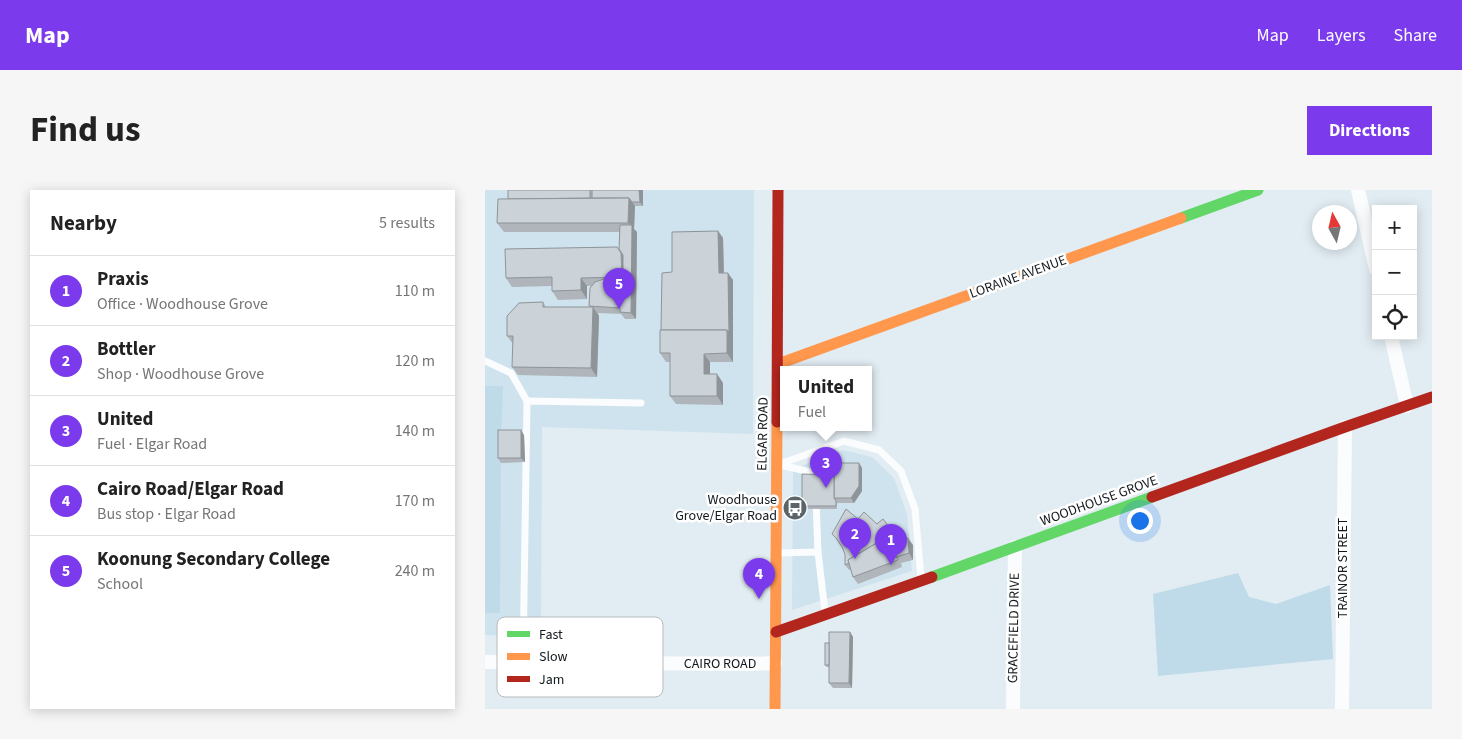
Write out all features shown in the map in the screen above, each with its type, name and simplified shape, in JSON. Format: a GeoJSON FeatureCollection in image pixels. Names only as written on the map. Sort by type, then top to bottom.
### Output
{"type":"FeatureCollection","features":[{"type":"Feature","properties":{"kind":"street","name":"ELGAR ROAD"},"geometry":{"type":"LineString","coordinates":[[775,709],[778,190]]}},
{"type":"Feature","properties":{"kind":"street","name":"LORAINE AVENUE"},"geometry":{"type":"LineString","coordinates":[[778,364],[1258,190]]}},
{"type":"Feature","properties":{"kind":"street"},"geometry":{"type":"LineString","coordinates":[[1358,190],[1372,252]]}},
{"type":"Feature","properties":{"kind":"street"},"geometry":{"type":"LineString","coordinates":[[1392,340],[1407,406]]}},
{"type":"Feature","properties":{"kind":"street","name":"WOODHOUSE GROVE"},"geometry":{"type":"LineString","coordinates":[[776,632],[1345,427],[1432,398]]}},
{"type":"Feature","properties":{"kind":"street","name":"TRAINOR STREET"},"geometry":{"type":"LineString","coordinates":[[1342,709],[1345,427]]}},
{"type":"Feature","properties":{"kind":"street","name":"GRACEFIELD DRIVE"},"geometry":{"type":"LineString","coordinates":[[1013,709],[1015,547]]}},
{"type":"Feature","properties":{"kind":"street","name":"CAIRO ROAD"},"geometry":{"type":"LineString","coordinates":[[663,664],[775,663]]}},
{"type":"Feature","properties":{"kind":"lane"},"geometry":{"type":"LineString","coordinates":[[485,361],[511,373],[527,402],[524,617]]}},
{"type":"Feature","properties":{"kind":"lane"},"geometry":{"type":"LineString","coordinates":[[527,402],[641,403]]}},
{"type":"Feature","properties":{"kind":"lane"},"geometry":{"type":"LineString","coordinates":[[777,465],[844,442],[879,450],[901,472],[915,509],[921,581]]}},
{"type":"Feature","properties":{"kind":"lane"},"geometry":{"type":"LineString","coordinates":[[777,465],[815,473],[818,552],[825,614]]}},
{"type":"Feature","properties":{"kind":"lane"},"geometry":{"type":"LineString","coordinates":[[776,553],[818,552]]}},
{"type":"Feature","properties":{"kind":"shaded area"},"geometry":{"type":"Polygon","coordinates":[[[485,190],[754,190],[753,434],[542,427],[541,617],[497,617],[497,635],[485,635],[485,190]]]}},
{"type":"Feature","properties":{"kind":"shaded area"},"geometry":{"type":"Polygon","coordinates":[[[485,386],[503,386],[500,613],[485,613],[485,386]]]}},
{"type":"Feature","properties":{"kind":"shaded area"},"geometry":{"type":"Polygon","coordinates":[[[843,450],[872,457],[894,478],[907,514],[912,571],[792,610],[793,469],[843,450]]]}},
{"type":"Feature","properties":{"kind":"shaded area"},"geometry":{"type":"Polygon","coordinates":[[[1238,573],[1249,597],[1276,604],[1330,585],[1333,659],[1158,676],[1153,594],[1238,573]]]}},
{"type":"Feature","properties":{"kind":"building"},"geometry":{"type":"Polygon","coordinates":[[[508,190],[590,190],[590,198],[508,199],[508,190]]]}},
{"type":"Feature","properties":{"kind":"building"},"geometry":{"type":"Polygon","coordinates":[[[592,190],[639,190],[640,202],[632,202],[629,198],[592,198],[592,190]]]}},
{"type":"Feature","properties":{"kind":"building"},"geometry":{"type":"Polygon","coordinates":[[[629,198],[628,223],[497,223],[498,199],[629,198]]]}},
{"type":"Feature","properties":{"kind":"building"},"geometry":{"type":"Polygon","coordinates":[[[620,225],[632,225],[631,313],[620,312],[620,308],[589,306],[590,288],[595,282],[604,279],[623,279],[623,255],[619,249],[620,225]]]}},
{"type":"Feature","properties":{"kind":"building"},"geometry":{"type":"Polygon","coordinates":[[[718,231],[719,273],[728,273],[729,332],[727,330],[661,330],[662,273],[672,272],[672,232],[718,231]]]}},
{"type":"Feature","properties":{"kind":"building"},"geometry":{"type":"Polygon","coordinates":[[[617,247],[621,253],[622,277],[581,278],[581,290],[552,291],[552,277],[506,278],[505,249],[617,247]]]}},
{"type":"Feature","properties":{"kind":"building"},"geometry":{"type":"Polygon","coordinates":[[[543,302],[543,307],[593,307],[591,368],[512,367],[513,336],[507,336],[507,316],[519,303],[543,302]]]}},
{"type":"Feature","properties":{"kind":"building"},"geometry":{"type":"Polygon","coordinates":[[[660,330],[727,330],[727,353],[704,354],[704,374],[717,374],[717,396],[670,396],[670,353],[660,353],[660,330]]]}},
{"type":"Feature","properties":{"kind":"building"},"geometry":{"type":"Polygon","coordinates":[[[498,430],[521,430],[521,458],[498,458],[498,430]]]}},
{"type":"Feature","properties":{"kind":"building"},"geometry":{"type":"Polygon","coordinates":[[[834,463],[859,463],[859,486],[851,498],[834,498],[834,463]]]}},
{"type":"Feature","properties":{"kind":"building"},"geometry":{"type":"Polygon","coordinates":[[[802,474],[834,475],[836,506],[802,506],[802,474]]]}},
{"type":"Feature","properties":{"kind":"building"},"geometry":{"type":"Polygon","coordinates":[[[846,509],[858,519],[864,512],[877,524],[883,519],[895,535],[848,560],[849,563],[845,565],[845,554],[832,534],[846,509]]]}},
{"type":"Feature","properties":{"kind":"building"},"geometry":{"type":"Polygon","coordinates":[[[894,538],[894,544],[908,538],[909,553],[896,557],[898,560],[853,577],[848,560],[875,544],[894,538]]]}},
{"type":"Feature","properties":{"kind":"building"},"geometry":{"type":"Polygon","coordinates":[[[829,632],[850,632],[849,683],[829,683],[829,632]]]}},
{"type":"Feature","properties":{"kind":"building"},"geometry":{"type":"Polygon","coordinates":[[[825,643],[829,643],[829,665],[825,665],[825,643]]]}},
{"type":"Feature","properties":{"kind":"traffic: fast"},"geometry":{"type":"LineString","coordinates":[[1181,218],[1258,190]]}},
{"type":"Feature","properties":{"kind":"traffic: fast"},"geometry":{"type":"LineString","coordinates":[[932,577],[1152,497]]}},
{"type":"Feature","properties":{"kind":"traffic: slow"},"geometry":{"type":"LineString","coordinates":[[778,364],[1181,218]]}},
{"type":"Feature","properties":{"kind":"traffic: slow"},"geometry":{"type":"LineString","coordinates":[[775,709],[777,422]]}},
{"type":"Feature","properties":{"kind":"traffic: jam"},"geometry":{"type":"LineString","coordinates":[[777,422],[778,190]]}},
{"type":"Feature","properties":{"kind":"traffic: jam"},"geometry":{"type":"LineString","coordinates":[[1152,497],[1432,397]]}},
{"type":"Feature","properties":{"kind":"traffic: jam"},"geometry":{"type":"LineString","coordinates":[[776,632],[932,577]]}},
{"type":"Feature","properties":{"kind":"place","name":"Koonung Secondary College"},"geometry":{"type":"Point","coordinates":[619,309]}},
{"type":"Feature","properties":{"kind":"place","name":"United"},"geometry":{"type":"Point","coordinates":[826,488]}},
{"type":"Feature","properties":{"kind":"place","name":"Woodhouse Grove/Elgar Road"},"geometry":{"type":"Point","coordinates":[795,508]}},
{"type":"Feature","properties":{"kind":"place","name":"Bottler"},"geometry":{"type":"Point","coordinates":[855,559]}},
{"type":"Feature","properties":{"kind":"place","name":"Praxis"},"geometry":{"type":"Point","coordinates":[891,565]}},
{"type":"Feature","properties":{"kind":"place","name":"Cairo Road/Elgar Road"},"geometry":{"type":"Point","coordinates":[759,599]}}]}
